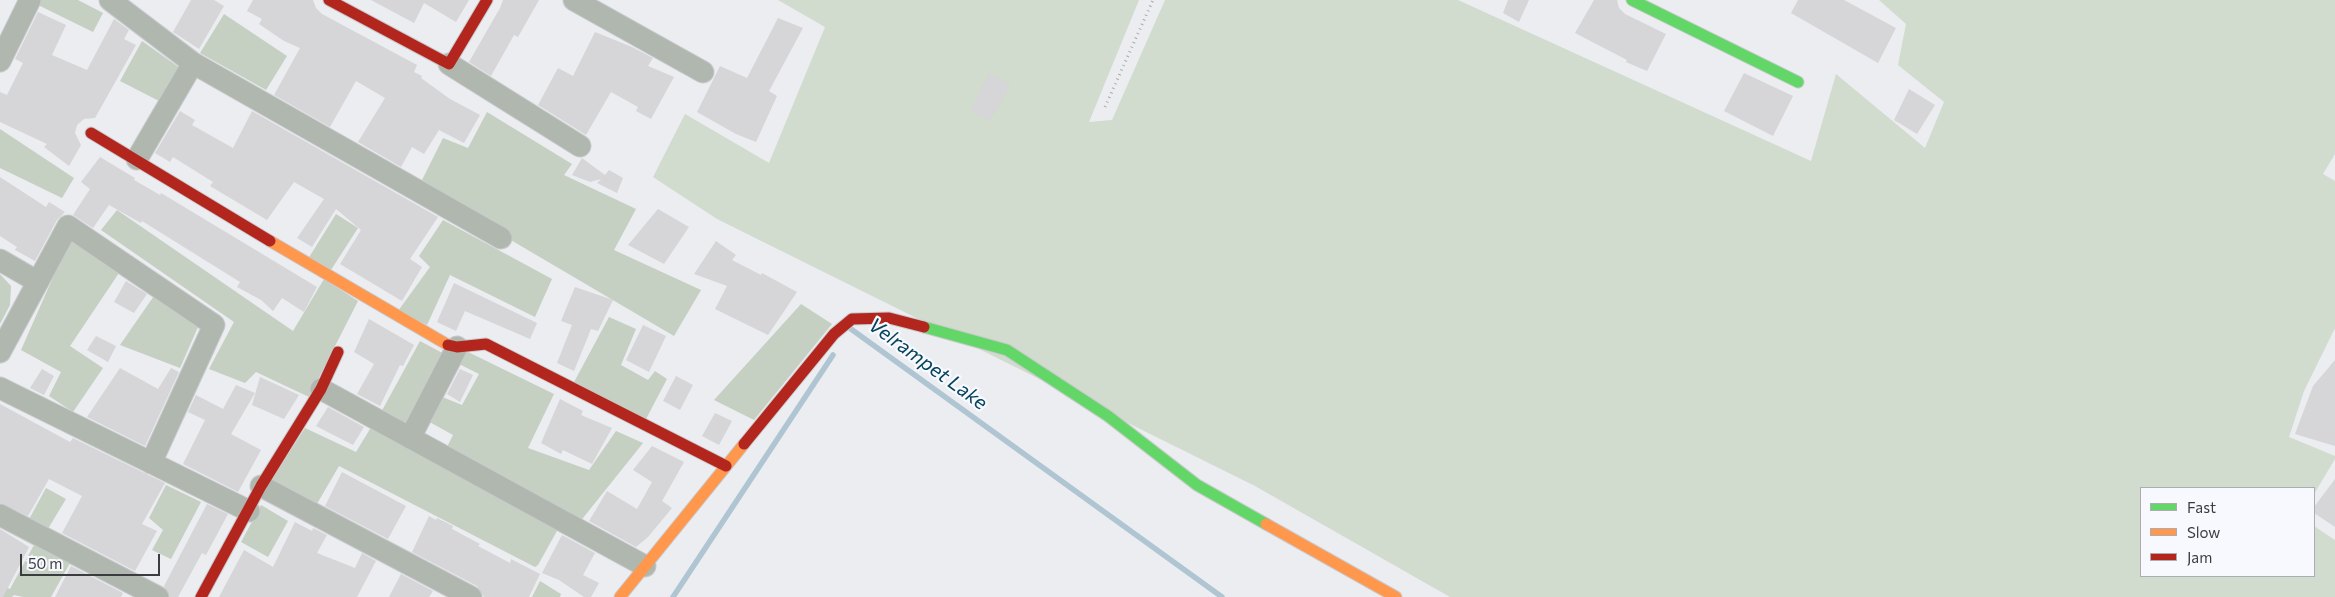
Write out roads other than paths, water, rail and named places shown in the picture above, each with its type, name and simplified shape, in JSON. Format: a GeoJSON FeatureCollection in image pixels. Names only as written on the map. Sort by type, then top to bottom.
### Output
{"type":"FeatureCollection","features":[{"type":"Feature","properties":{"kind":"street"},"geometry":{"type":"LineString","coordinates":[[0,61],[8,27],[30,0]]}},
{"type":"Feature","properties":{"kind":"street"},"geometry":{"type":"LineString","coordinates":[[110,0],[193,63],[501,238]]}},
{"type":"Feature","properties":{"kind":"street"},"geometry":{"type":"LineString","coordinates":[[329,0],[449,64],[580,146]]}},
{"type":"Feature","properties":{"kind":"street"},"geometry":{"type":"LineString","coordinates":[[449,64],[488,0]]}},
{"type":"Feature","properties":{"kind":"street"},"geometry":{"type":"LineString","coordinates":[[574,0],[703,72]]}},
{"type":"Feature","properties":{"kind":"street"},"geometry":{"type":"LineString","coordinates":[[1632,0],[1798,82]]}},
{"type":"Feature","properties":{"kind":"street"},"geometry":{"type":"LineString","coordinates":[[137,159],[193,63]]}},
{"type":"Feature","properties":{"kind":"street"},"geometry":{"type":"LineString","coordinates":[[91,133],[443,344],[457,347],[486,344],[726,466]]}},
{"type":"Feature","properties":{"kind":"street"},"geometry":{"type":"LineString","coordinates":[[0,352],[68,226],[214,325],[151,463]]}},
{"type":"Feature","properties":{"kind":"street"},"geometry":{"type":"LineString","coordinates":[[0,260],[38,282]]}},
{"type":"Feature","properties":{"kind":"street"},"geometry":{"type":"LineString","coordinates":[[620,597],[834,334],[852,319],[889,318],[1007,350],[1108,416],[1197,485],[1396,597]]}},
{"type":"Feature","properties":{"kind":"street"},"geometry":{"type":"LineString","coordinates":[[410,438],[457,347]]}},
{"type":"Feature","properties":{"kind":"street"},"geometry":{"type":"LineString","coordinates":[[206,595],[261,486],[321,389],[338,352]]}},
{"type":"Feature","properties":{"kind":"street"},"geometry":{"type":"LineString","coordinates":[[0,388],[249,511]]}},
{"type":"Feature","properties":{"kind":"street"},"geometry":{"type":"LineString","coordinates":[[321,389],[644,566]]}},
{"type":"Feature","properties":{"kind":"street"},"geometry":{"type":"LineString","coordinates":[[261,486],[471,597]]}},
{"type":"Feature","properties":{"kind":"street"},"geometry":{"type":"LineString","coordinates":[[0,515],[158,597]]}},
{"type":"Feature","properties":{"kind":"waterway","name":"Velrampet Lake"},"geometry":{"type":"LineString","coordinates":[[851,329],[1222,597]]}},
{"type":"Feature","properties":{"kind":"waterway","name":"Velrampet Lake"},"geometry":{"type":"LineString","coordinates":[[673,597],[833,355]]}}]}
